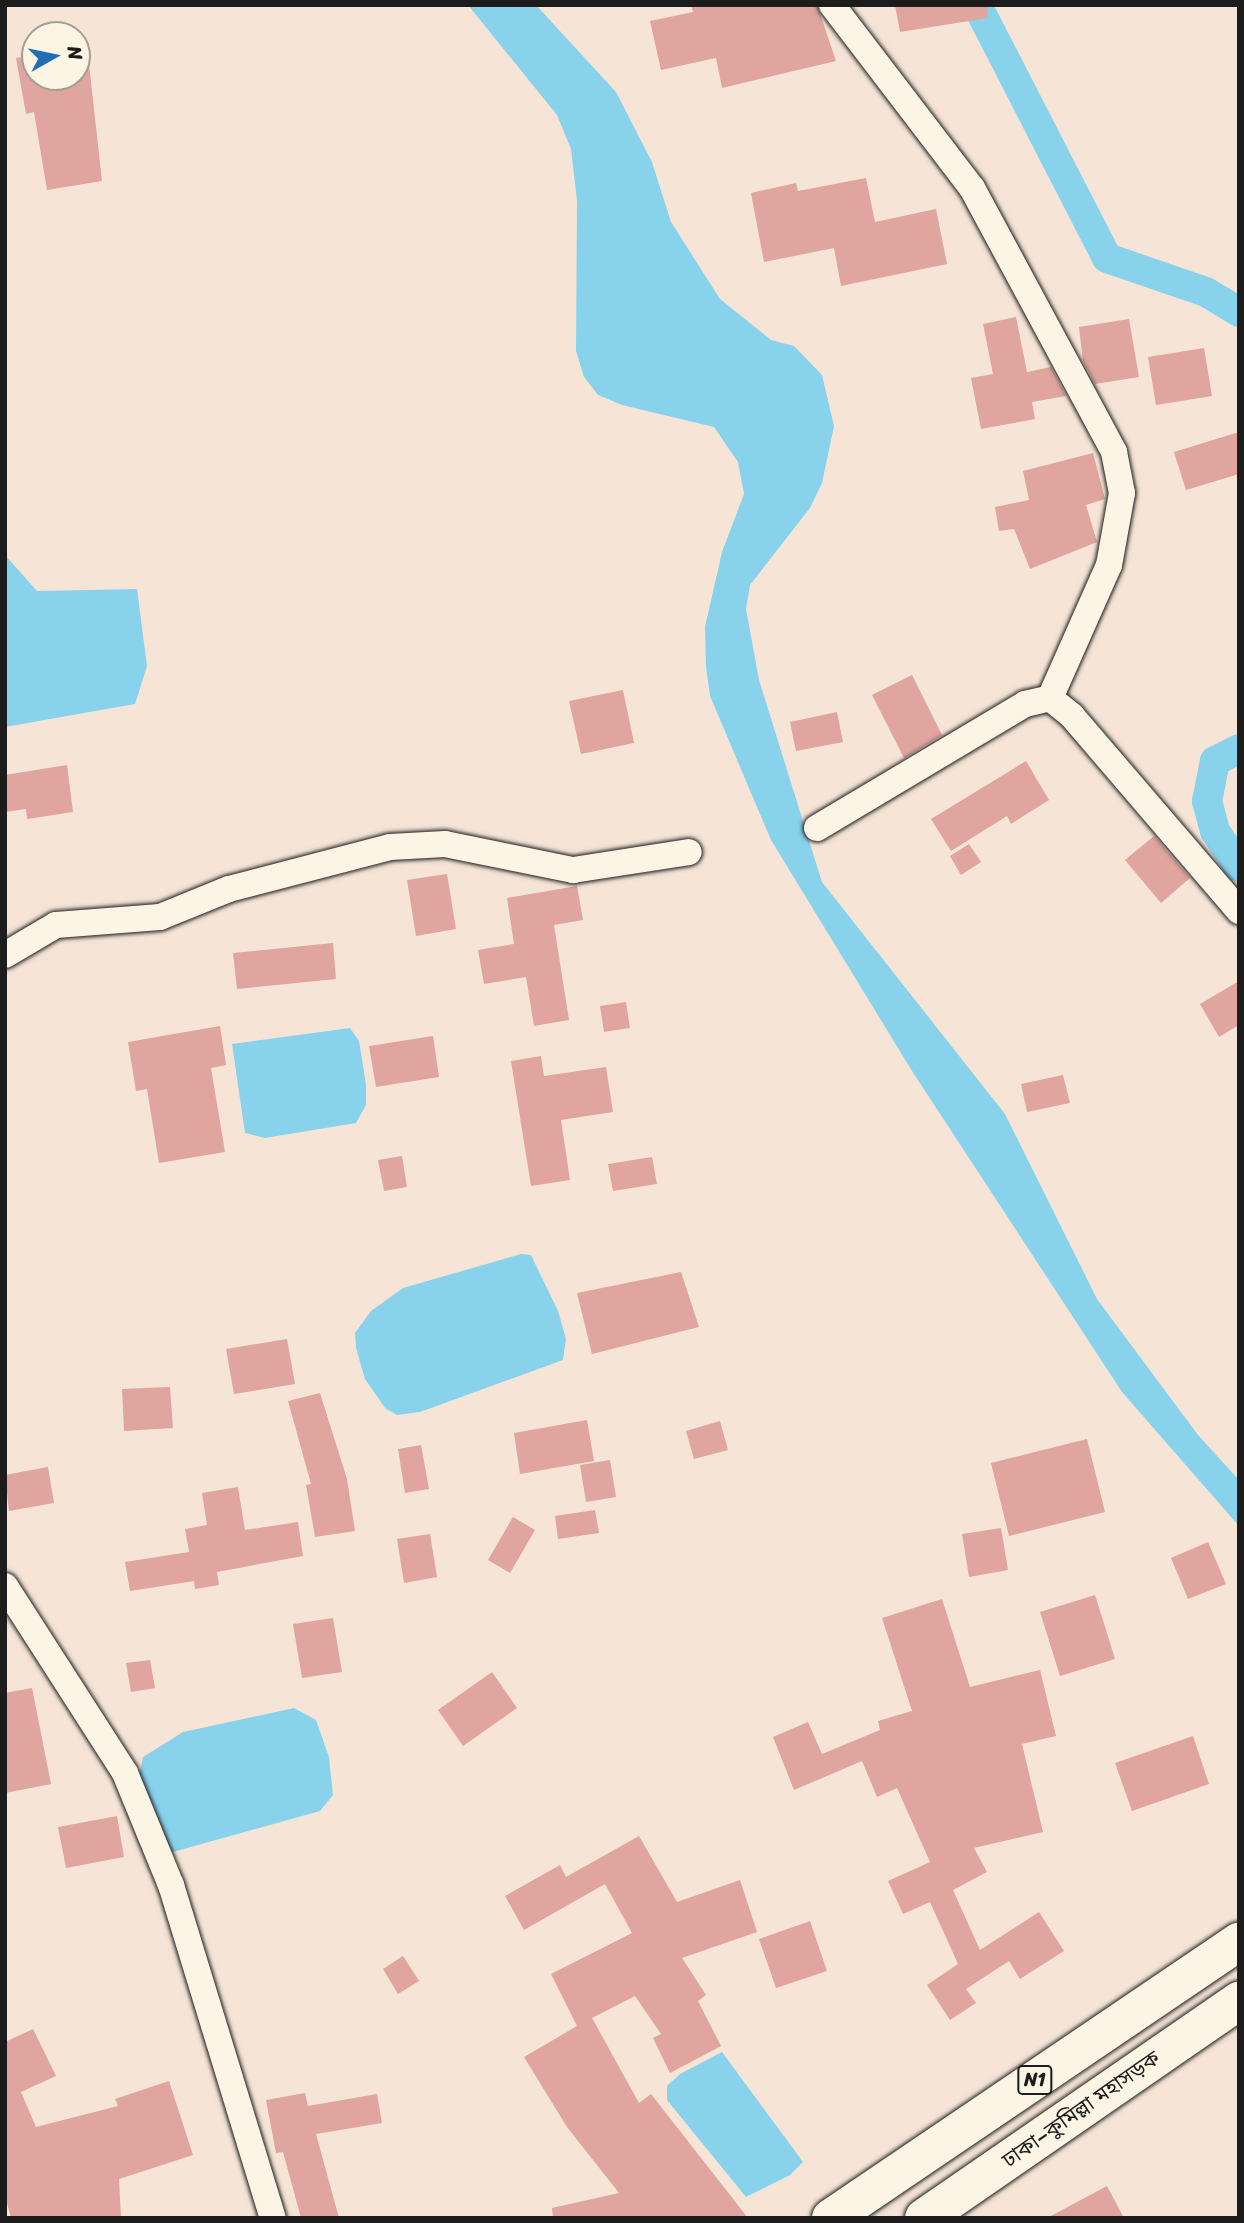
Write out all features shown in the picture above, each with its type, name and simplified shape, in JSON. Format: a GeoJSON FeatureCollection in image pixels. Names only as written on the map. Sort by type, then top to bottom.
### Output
{"type":"FeatureCollection","features":[{"type":"Feature","properties":{"kind":"highway","name":"N1"},"geometry":{"type":"LineString","coordinates":[[831,2218],[1239,1942]]}},
{"type":"Feature","properties":{"kind":"highway","name":"ঢাকা–কুমিল্লা মহাসড়ক"},"geometry":{"type":"LineString","coordinates":[[924,2218],[1239,2001]]}},
{"type":"Feature","properties":{"kind":"street"},"geometry":{"type":"LineString","coordinates":[[832,5],[972,188],[1114,452],[1122,493],[1109,565],[1050,698]]}},
{"type":"Feature","properties":{"kind":"street"},"geometry":{"type":"LineString","coordinates":[[817,828],[1025,704],[1050,698]]}},
{"type":"Feature","properties":{"kind":"street"},"geometry":{"type":"LineString","coordinates":[[1050,698],[1072,716],[1239,911]]}},
{"type":"Feature","properties":{"kind":"street"},"geometry":{"type":"LineString","coordinates":[[5,955],[57,925],[160,917],[229,889],[390,848],[445,844],[573,870],[689,852]]}},
{"type":"Feature","properties":{"kind":"street"},"geometry":{"type":"LineString","coordinates":[[5,1586],[125,1773],[171,1885],[273,2218]]}},
{"type":"Feature","properties":{"kind":"water"},"geometry":{"type":"Polygon","coordinates":[[[468,5],[536,5],[616,92],[652,162],[671,222],[720,299],[771,340],[794,346],[822,375],[834,426],[822,483],[810,508],[750,585],[746,609],[759,680],[822,882],[1005,1114],[1097,1299],[1198,1435],[1239,1480],[1239,1526],[1122,1392],[912,1071],[771,840],[710,696],[706,667],[705,627],[722,552],[744,494],[738,462],[714,427],[622,405],[598,395],[584,377],[576,351],[577,201],[571,149],[557,115],[468,5]]]}},
{"type":"Feature","properties":{"kind":"water"},"geometry":{"type":"Polygon","coordinates":[[[5,555],[37,591],[137,589],[147,666],[135,704],[5,727],[5,555]]]}},
{"type":"Feature","properties":{"kind":"water"},"geometry":{"type":"Polygon","coordinates":[[[350,1028],[359,1041],[366,1084],[366,1105],[356,1123],[265,1138],[245,1133],[232,1044],[350,1028]]]}},
{"type":"Feature","properties":{"kind":"water"},"geometry":{"type":"Polygon","coordinates":[[[521,1254],[531,1255],[558,1311],[566,1339],[563,1360],[420,1412],[397,1415],[385,1408],[365,1379],[356,1348],[355,1333],[371,1311],[403,1288],[521,1254]]]}},
{"type":"Feature","properties":{"kind":"water"},"geometry":{"type":"Polygon","coordinates":[[[294,1708],[316,1720],[329,1757],[333,1795],[320,1811],[173,1852],[166,1849],[139,1777],[143,1757],[183,1732],[294,1708]]]}},
{"type":"Feature","properties":{"kind":"water"},"geometry":{"type":"Polygon","coordinates":[[[722,2052],[803,2162],[790,2175],[746,2197],[667,2100],[667,2086],[680,2074],[722,2052]]]}},
{"type":"Feature","properties":{"kind":"building"},"geometry":{"type":"Polygon","coordinates":[[[691,5],[817,5],[836,61],[722,88],[716,58],[661,70],[650,21],[693,12],[691,5]]]}},
{"type":"Feature","properties":{"kind":"building"},"geometry":{"type":"Polygon","coordinates":[[[895,5],[987,5],[988,18],[900,32],[895,5]]]}},
{"type":"Feature","properties":{"kind":"building"},"geometry":{"type":"Polygon","coordinates":[[[21,57],[21,86],[16,58],[21,57]]]}},
{"type":"Feature","properties":{"kind":"building"},"geometry":{"type":"Polygon","coordinates":[[[91,82],[102,181],[47,190],[34,112],[26,114],[22,91],[91,91],[91,82]]]}},
{"type":"Feature","properties":{"kind":"building"},"geometry":{"type":"Polygon","coordinates":[[[866,178],[875,222],[936,209],[947,264],[841,286],[834,248],[764,262],[751,193],[796,183],[798,191],[866,178]]]}},
{"type":"Feature","properties":{"kind":"building"},"geometry":{"type":"Polygon","coordinates":[[[1016,317],[1027,372],[1051,367],[1066,396],[1032,402],[1035,419],[981,429],[971,378],[993,374],[983,324],[1016,317]]]}},
{"type":"Feature","properties":{"kind":"building"},"geometry":{"type":"Polygon","coordinates":[[[1129,319],[1139,377],[1095,384],[1083,361],[1079,327],[1129,319]]]}},
{"type":"Feature","properties":{"kind":"building"},"geometry":{"type":"Polygon","coordinates":[[[1204,348],[1212,396],[1156,405],[1148,357],[1204,348]]]}},
{"type":"Feature","properties":{"kind":"building"},"geometry":{"type":"Polygon","coordinates":[[[1239,432],[1239,474],[1186,490],[1174,452],[1239,432]]]}},
{"type":"Feature","properties":{"kind":"building"},"geometry":{"type":"Polygon","coordinates":[[[1093,453],[1105,499],[1086,505],[1097,542],[1030,569],[1014,529],[999,531],[995,507],[1029,500],[1023,471],[1093,453]]]}},
{"type":"Feature","properties":{"kind":"building"},"geometry":{"type":"Polygon","coordinates":[[[912,675],[942,735],[904,758],[872,695],[912,675]]]}},
{"type":"Feature","properties":{"kind":"building"},"geometry":{"type":"Polygon","coordinates":[[[623,690],[634,743],[581,754],[569,701],[623,690]]]}},
{"type":"Feature","properties":{"kind":"building"},"geometry":{"type":"Polygon","coordinates":[[[837,712],[843,742],[796,751],[790,722],[837,712]]]}},
{"type":"Feature","properties":{"kind":"building"},"geometry":{"type":"Polygon","coordinates":[[[1026,761],[1049,800],[1011,824],[1007,816],[951,851],[931,819],[1026,761]]]}},
{"type":"Feature","properties":{"kind":"building"},"geometry":{"type":"Polygon","coordinates":[[[67,765],[73,812],[27,819],[26,809],[5,812],[5,775],[67,765]]]}},
{"type":"Feature","properties":{"kind":"building"},"geometry":{"type":"Polygon","coordinates":[[[1154,836],[1190,878],[1161,903],[1125,860],[1154,836]]]}},
{"type":"Feature","properties":{"kind":"building"},"geometry":{"type":"Polygon","coordinates":[[[969,844],[981,862],[961,875],[950,856],[969,844]]]}},
{"type":"Feature","properties":{"kind":"building"},"geometry":{"type":"Polygon","coordinates":[[[447,874],[456,929],[416,936],[407,880],[447,874]]]}},
{"type":"Feature","properties":{"kind":"building"},"geometry":{"type":"Polygon","coordinates":[[[577,886],[583,920],[554,925],[569,1020],[534,1026],[526,977],[484,984],[478,950],[514,944],[507,898],[577,886]]]}},
{"type":"Feature","properties":{"kind":"building"},"geometry":{"type":"Polygon","coordinates":[[[333,943],[336,979],[237,989],[233,953],[333,943]]]}},
{"type":"Feature","properties":{"kind":"building"},"geometry":{"type":"Polygon","coordinates":[[[1239,981],[1239,1025],[1219,1037],[1200,1004],[1239,981]]]}},
{"type":"Feature","properties":{"kind":"building"},"geometry":{"type":"Polygon","coordinates":[[[626,1002],[630,1028],[604,1032],[600,1006],[626,1002]]]}},
{"type":"Feature","properties":{"kind":"building"},"geometry":{"type":"Polygon","coordinates":[[[220,1026],[226,1065],[211,1068],[225,1152],[159,1163],[147,1089],[136,1091],[128,1042],[220,1026]]]}},
{"type":"Feature","properties":{"kind":"building"},"geometry":{"type":"Polygon","coordinates":[[[433,1036],[439,1077],[376,1087],[369,1046],[433,1036]]]}},
{"type":"Feature","properties":{"kind":"building"},"geometry":{"type":"Polygon","coordinates":[[[541,1056],[544,1076],[606,1067],[613,1112],[561,1120],[570,1180],[531,1186],[511,1061],[541,1056]]]}},
{"type":"Feature","properties":{"kind":"building"},"geometry":{"type":"Polygon","coordinates":[[[1063,1075],[1070,1103],[1027,1112],[1021,1084],[1063,1075]]]}},
{"type":"Feature","properties":{"kind":"building"},"geometry":{"type":"Polygon","coordinates":[[[402,1156],[407,1187],[384,1191],[378,1160],[402,1156]]]}},
{"type":"Feature","properties":{"kind":"building"},"geometry":{"type":"Polygon","coordinates":[[[652,1157],[657,1184],[613,1191],[608,1164],[652,1157]]]}},
{"type":"Feature","properties":{"kind":"building"},"geometry":{"type":"Polygon","coordinates":[[[681,1272],[699,1327],[592,1354],[577,1293],[681,1272]]]}},
{"type":"Feature","properties":{"kind":"building"},"geometry":{"type":"Polygon","coordinates":[[[287,1339],[295,1384],[234,1394],[226,1349],[287,1339]]]}},
{"type":"Feature","properties":{"kind":"building"},"geometry":{"type":"Polygon","coordinates":[[[170,1387],[173,1428],[124,1431],[122,1389],[170,1387]]]}},
{"type":"Feature","properties":{"kind":"building"},"geometry":{"type":"Polygon","coordinates":[[[320,1393],[347,1479],[355,1531],[315,1537],[306,1485],[311,1484],[288,1401],[320,1393]]]}},
{"type":"Feature","properties":{"kind":"building"},"geometry":{"type":"Polygon","coordinates":[[[587,1420],[594,1461],[520,1474],[514,1433],[587,1420]]]}},
{"type":"Feature","properties":{"kind":"building"},"geometry":{"type":"Polygon","coordinates":[[[720,1421],[728,1450],[694,1459],[686,1431],[720,1421]]]}},
{"type":"Feature","properties":{"kind":"building"},"geometry":{"type":"Polygon","coordinates":[[[1087,1439],[1105,1512],[1009,1536],[991,1463],[1087,1439]]]}},
{"type":"Feature","properties":{"kind":"building"},"geometry":{"type":"Polygon","coordinates":[[[421,1445],[429,1489],[405,1493],[398,1449],[421,1445]]]}},
{"type":"Feature","properties":{"kind":"building"},"geometry":{"type":"Polygon","coordinates":[[[610,1460],[616,1497],[586,1502],[580,1465],[610,1460]]]}},
{"type":"Feature","properties":{"kind":"building"},"geometry":{"type":"Polygon","coordinates":[[[48,1467],[54,1503],[9,1511],[5,1475],[48,1467]]]}},
{"type":"Feature","properties":{"kind":"building"},"geometry":{"type":"Polygon","coordinates":[[[238,1487],[245,1530],[298,1522],[303,1556],[217,1572],[219,1585],[195,1589],[194,1581],[130,1591],[125,1562],[189,1552],[185,1529],[207,1525],[202,1493],[238,1487]]]}},
{"type":"Feature","properties":{"kind":"building"},"geometry":{"type":"Polygon","coordinates":[[[595,1510],[599,1533],[558,1539],[555,1516],[595,1510]]]}},
{"type":"Feature","properties":{"kind":"building"},"geometry":{"type":"Polygon","coordinates":[[[513,1517],[535,1530],[510,1573],[488,1560],[513,1517]]]}},
{"type":"Feature","properties":{"kind":"building"},"geometry":{"type":"Polygon","coordinates":[[[1001,1528],[1008,1570],[969,1577],[962,1534],[1001,1528]]]}},
{"type":"Feature","properties":{"kind":"building"},"geometry":{"type":"Polygon","coordinates":[[[430,1534],[437,1577],[404,1583],[397,1539],[430,1534]]]}},
{"type":"Feature","properties":{"kind":"building"},"geometry":{"type":"Polygon","coordinates":[[[1208,1542],[1226,1584],[1188,1599],[1171,1558],[1208,1542]]]}},
{"type":"Feature","properties":{"kind":"building"},"geometry":{"type":"Polygon","coordinates":[[[1095,1595],[1115,1659],[1060,1676],[1040,1612],[1095,1595]]]}},
{"type":"Feature","properties":{"kind":"building"},"geometry":{"type":"Polygon","coordinates":[[[942,1599],[970,1687],[1040,1670],[1056,1736],[1022,1744],[1043,1832],[974,1848],[987,1872],[953,1890],[980,1950],[1039,1912],[1064,1951],[1020,1979],[1009,1961],[966,1989],[976,2003],[950,2020],[927,1985],[958,1964],[930,1902],[903,1914],[888,1881],[930,1862],[897,1788],[877,1797],[862,1761],[794,1790],[773,1737],[808,1722],[822,1754],[880,1730],[878,1721],[912,1711],[882,1618],[942,1599]]]}},
{"type":"Feature","properties":{"kind":"building"},"geometry":{"type":"Polygon","coordinates":[[[333,1618],[342,1672],[302,1678],[293,1624],[333,1618]]]}},
{"type":"Feature","properties":{"kind":"building"},"geometry":{"type":"Polygon","coordinates":[[[150,1660],[155,1688],[131,1692],[126,1663],[150,1660]]]}},
{"type":"Feature","properties":{"kind":"building"},"geometry":{"type":"Polygon","coordinates":[[[492,1672],[517,1708],[463,1746],[438,1710],[492,1672]]]}},
{"type":"Feature","properties":{"kind":"building"},"geometry":{"type":"Polygon","coordinates":[[[32,1688],[51,1784],[5,1793],[5,1693],[32,1688]]]}},
{"type":"Feature","properties":{"kind":"building"},"geometry":{"type":"Polygon","coordinates":[[[1193,1736],[1209,1784],[1132,1811],[1115,1763],[1193,1736]]]}},
{"type":"Feature","properties":{"kind":"building"},"geometry":{"type":"Polygon","coordinates":[[[117,1816],[124,1857],[66,1868],[58,1827],[117,1816]]]}},
{"type":"Feature","properties":{"kind":"building"},"geometry":{"type":"Polygon","coordinates":[[[639,1836],[677,1902],[740,1880],[757,1932],[682,1958],[706,1995],[698,2001],[721,2046],[670,2073],[653,2038],[661,2034],[635,1996],[592,2018],[639,2103],[651,2094],[748,2218],[553,2218],[552,2208],[619,2193],[567,2127],[524,2057],[577,2026],[551,1974],[632,1933],[605,1884],[524,1930],[505,1896],[560,1865],[566,1877],[639,1836]]]}},
{"type":"Feature","properties":{"kind":"building"},"geometry":{"type":"Polygon","coordinates":[[[810,1921],[827,1971],[776,1988],[759,1939],[810,1921]]]}},
{"type":"Feature","properties":{"kind":"building"},"geometry":{"type":"Polygon","coordinates":[[[403,1956],[419,1981],[398,1994],[383,1969],[403,1956]]]}},
{"type":"Feature","properties":{"kind":"building"},"geometry":{"type":"Polygon","coordinates":[[[33,2029],[56,2076],[21,2092],[36,2127],[118,2106],[115,2099],[169,2081],[193,2155],[119,2179],[121,2218],[11,2218],[5,2195],[5,2042],[33,2029]]]}},
{"type":"Feature","properties":{"kind":"building"},"geometry":{"type":"Polygon","coordinates":[[[305,2093],[308,2106],[377,2094],[382,2123],[316,2134],[339,2218],[301,2218],[283,2152],[276,2153],[266,2100],[305,2093]]]}},
{"type":"Feature","properties":{"kind":"building"},"geometry":{"type":"Polygon","coordinates":[[[1107,2186],[1124,2218],[1047,2218],[1107,2186]]]}},
{"type":"Feature","properties":{"kind":"waterway"},"geometry":{"type":"LineString","coordinates":[[977,5],[1107,258],[1206,292],[1239,312]]}},
{"type":"Feature","properties":{"kind":"waterway"},"geometry":{"type":"LineString","coordinates":[[1239,749],[1215,761],[1207,801],[1215,831],[1239,867]]}}]}
